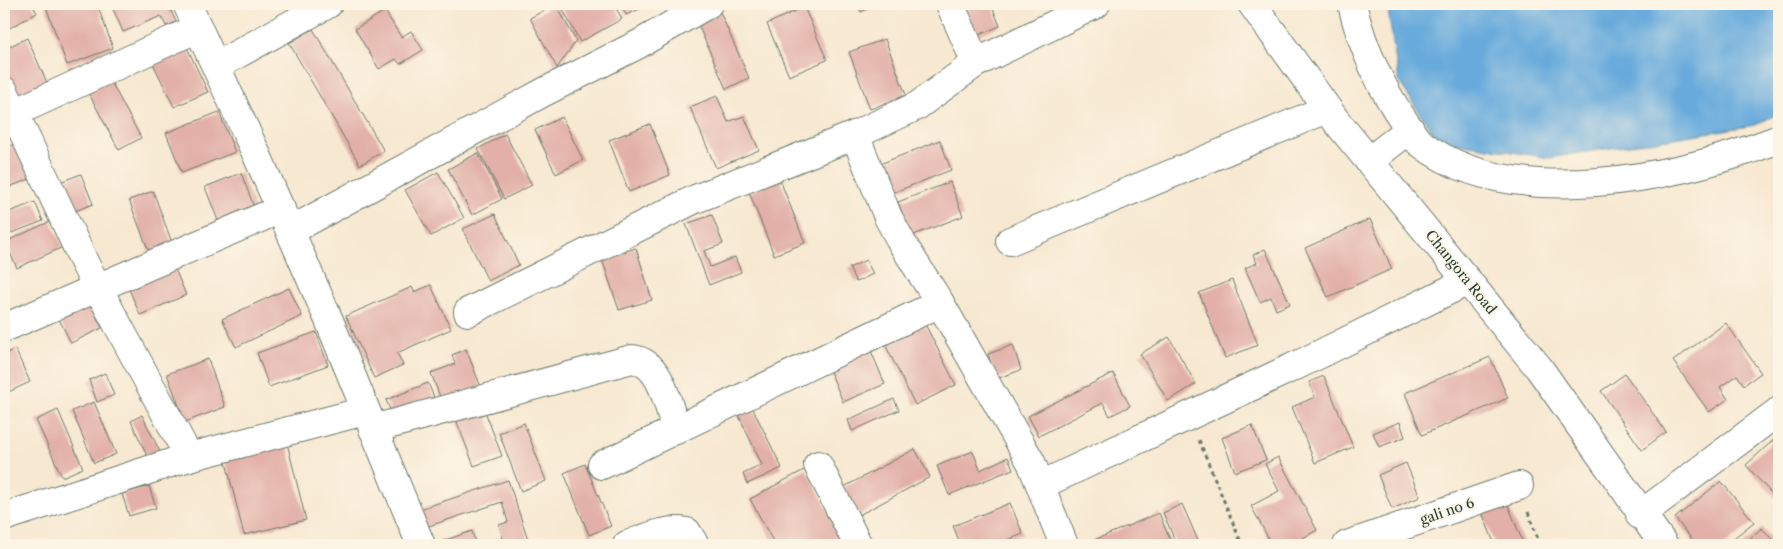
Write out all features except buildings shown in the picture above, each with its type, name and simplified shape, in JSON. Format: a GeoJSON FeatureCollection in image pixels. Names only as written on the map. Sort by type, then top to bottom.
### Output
{"type":"FeatureCollection","features":[{"type":"Feature","properties":{"kind":"street"},"geometry":{"type":"LineString","coordinates":[[187,4],[285,220],[421,545]]}},
{"type":"Feature","properties":{"kind":"street"},"geometry":{"type":"LineString","coordinates":[[216,66],[328,4]]}},
{"type":"Feature","properties":{"kind":"street"},"geometry":{"type":"LineString","coordinates":[[4,328],[98,288],[285,220],[638,44],[708,4]]}},
{"type":"Feature","properties":{"kind":"street"},"geometry":{"type":"LineString","coordinates":[[950,4],[976,63]]}},
{"type":"Feature","properties":{"kind":"street"},"geometry":{"type":"LineString","coordinates":[[468,312],[693,200],[855,135],[917,106],[976,63],[1096,4]]}},
{"type":"Feature","properties":{"kind":"street","name":"Changora Road"},"geometry":{"type":"LineString","coordinates":[[1252,4],[1327,109],[1539,368],[1640,515],[1664,545]]}},
{"type":"Feature","properties":{"kind":"street"},"geometry":{"type":"LineString","coordinates":[[1352,4],[1359,32],[1389,99],[1418,141],[1462,168],[1520,180],[1588,183],[1667,172],[1744,152],[1779,139]]}},
{"type":"Feature","properties":{"kind":"street"},"geometry":{"type":"LineString","coordinates":[[189,457],[98,288],[9,102],[198,28]]}},
{"type":"Feature","properties":{"kind":"street"},"geometry":{"type":"LineString","coordinates":[[1010,241],[1327,109]]}},
{"type":"Feature","properties":{"kind":"street"},"geometry":{"type":"LineString","coordinates":[[1369,161],[1410,129]]}},
{"type":"Feature","properties":{"kind":"street"},"geometry":{"type":"LineString","coordinates":[[855,135],[888,217],[902,244],[940,303],[986,386],[1010,422],[1041,484],[1064,545]]}},
{"type":"Feature","properties":{"kind":"street"},"geometry":{"type":"LineString","coordinates":[[1041,484],[1306,361],[1468,281]]}},
{"type":"Feature","properties":{"kind":"street"},"geometry":{"type":"LineString","coordinates":[[602,465],[940,303]]}},
{"type":"Feature","properties":{"kind":"street"},"geometry":{"type":"LineString","coordinates":[[4,517],[189,457],[369,420],[632,359],[640,360],[649,365],[660,383],[676,430]]}},
{"type":"Feature","properties":{"kind":"street"},"geometry":{"type":"LineString","coordinates":[[1640,515],[1779,412]]}},
{"type":"Feature","properties":{"kind":"street"},"geometry":{"type":"LineString","coordinates":[[818,466],[858,545]]}},
{"type":"Feature","properties":{"kind":"street","name":"gali no 6"},"geometry":{"type":"LineString","coordinates":[[1347,545],[1519,486]]}},
{"type":"Feature","properties":{"kind":"street"},"geometry":{"type":"LineString","coordinates":[[627,545],[664,531],[677,530],[687,532],[695,545]]}},
{"type":"Feature","properties":{"kind":"path"},"geometry":{"type":"LineString","coordinates":[[1189,414],[1242,545]]}},
{"type":"Feature","properties":{"kind":"path"},"geometry":{"type":"LineString","coordinates":[[1519,486],[1540,545]]}},
{"type":"Feature","properties":{"kind":"water"},"geometry":{"type":"Polygon","coordinates":[[[1387,4],[1779,4],[1779,113],[1756,125],[1549,158],[1438,140],[1399,82],[1387,4]]]}}]}
